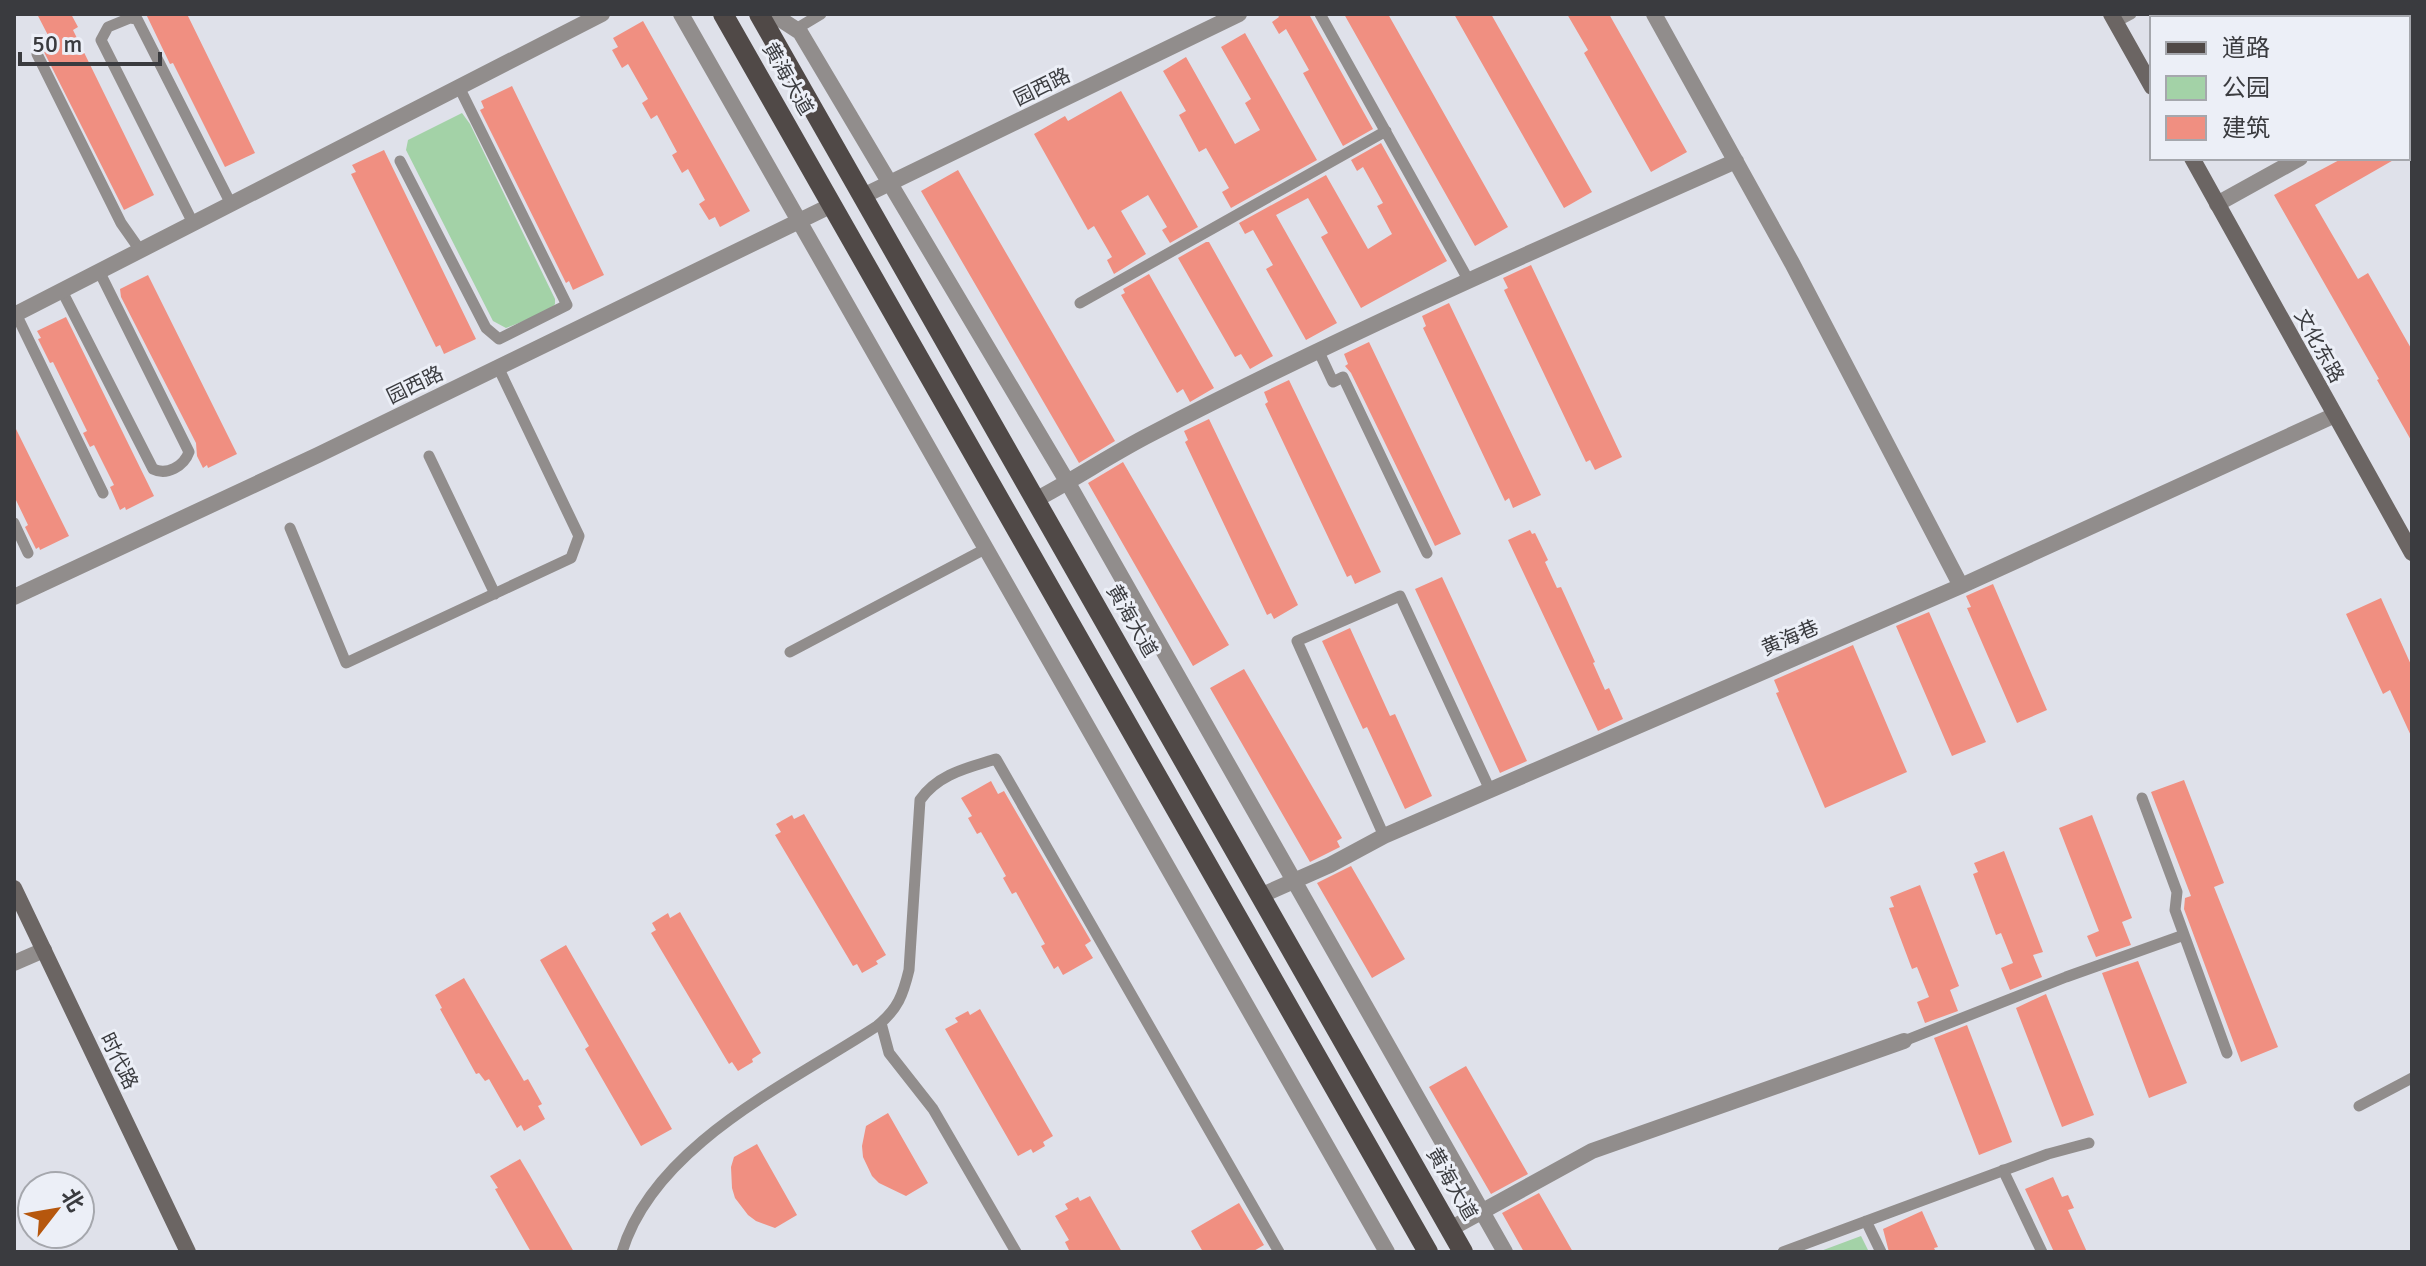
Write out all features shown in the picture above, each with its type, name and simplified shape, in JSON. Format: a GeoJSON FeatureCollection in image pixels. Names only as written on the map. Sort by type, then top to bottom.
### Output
{"type":"FeatureCollection","features":[{"type":"Feature","properties":{"kind":"main road","name":"黄海大道"},"geometry":{"type":"LineString","coordinates":[[723,14],[1428,1252]]}},
{"type":"Feature","properties":{"kind":"main road","name":"黄海大道"},"geometry":{"type":"LineString","coordinates":[[759,14],[1463,1252]]}},
{"type":"Feature","properties":{"kind":"street"},"geometry":{"type":"LineString","coordinates":[[15,314],[602,14]]}},
{"type":"Feature","properties":{"kind":"street"},"geometry":{"type":"LineString","coordinates":[[681,14],[1387,1252]]}},
{"type":"Feature","properties":{"kind":"street"},"geometry":{"type":"LineString","coordinates":[[777,14],[800,32],[1068,483],[1505,1252]]}},
{"type":"Feature","properties":{"kind":"street","name":"园西路"},"geometry":{"type":"LineString","coordinates":[[863,196],[1239,14]]}},
{"type":"Feature","properties":{"kind":"street"},"geometry":{"type":"LineString","coordinates":[[1654,14],[1792,263],[1961,586]]}},
{"type":"Feature","properties":{"kind":"street"},"geometry":{"type":"LineString","coordinates":[[2120,17],[2150,83]]}},
{"type":"Feature","properties":{"kind":"street","name":"文化东路"},"geometry":{"type":"LineString","coordinates":[[2193,160],[2412,553]]}},
{"type":"Feature","properties":{"kind":"street"},"geometry":{"type":"LineString","coordinates":[[2217,204],[2296,160]]}},
{"type":"Feature","properties":{"kind":"street"},"geometry":{"type":"LineString","coordinates":[[1035,500],[1149,435],[1319,352],[1736,161]]}},
{"type":"Feature","properties":{"kind":"street","name":"园西路"},"geometry":{"type":"LineString","coordinates":[[14,597],[318,455],[832,205]]}},
{"type":"Feature","properties":{"kind":"street","name":"黄海巷"},"geometry":{"type":"LineString","coordinates":[[1260,896],[1384,836],[1961,586],[2335,415]]}},
{"type":"Feature","properties":{"kind":"street","name":"时代路"},"geometry":{"type":"LineString","coordinates":[[14,888],[188,1252]]}},
{"type":"Feature","properties":{"kind":"street"},"geometry":{"type":"LineString","coordinates":[[14,963],[44,950]]}},
{"type":"Feature","properties":{"kind":"street"},"geometry":{"type":"LineString","coordinates":[[1450,1229],[1592,1151],[1904,1041]]}},
{"type":"Feature","properties":{"kind":"lane"},"geometry":{"type":"LineString","coordinates":[[796,29],[821,14]]}},
{"type":"Feature","properties":{"kind":"lane"},"geometry":{"type":"LineString","coordinates":[[1320,14],[1469,281]]}},
{"type":"Feature","properties":{"kind":"lane"},"geometry":{"type":"LineString","coordinates":[[193,223],[101,40],[108,27],[130,18],[137,19],[231,204]]}},
{"type":"Feature","properties":{"kind":"lane"},"geometry":{"type":"LineString","coordinates":[[37,54],[121,223],[140,250]]}},
{"type":"Feature","properties":{"kind":"lane"},"geometry":{"type":"LineString","coordinates":[[400,161],[486,328],[493,335],[499,339],[567,305],[459,87]]}},
{"type":"Feature","properties":{"kind":"lane"},"geometry":{"type":"LineString","coordinates":[[1080,303],[1386,131]]}},
{"type":"Feature","properties":{"kind":"lane"},"geometry":{"type":"LineString","coordinates":[[62,291],[153,469],[165,472],[176,468],[186,460],[189,452],[99,271]]}},
{"type":"Feature","properties":{"kind":"lane"},"geometry":{"type":"LineString","coordinates":[[15,314],[103,493]]}},
{"type":"Feature","properties":{"kind":"lane"},"geometry":{"type":"LineString","coordinates":[[1319,352],[1333,382],[1343,377],[1427,553]]}},
{"type":"Feature","properties":{"kind":"lane"},"geometry":{"type":"LineString","coordinates":[[290,528],[346,663],[571,558],[579,536],[498,367]]}},
{"type":"Feature","properties":{"kind":"lane"},"geometry":{"type":"LineString","coordinates":[[429,456],[495,594]]}},
{"type":"Feature","properties":{"kind":"lane"},"geometry":{"type":"LineString","coordinates":[[14,523],[28,553]]}},
{"type":"Feature","properties":{"kind":"lane"},"geometry":{"type":"LineString","coordinates":[[790,652],[985,549]]}},
{"type":"Feature","properties":{"kind":"lane"},"geometry":{"type":"LineString","coordinates":[[1384,836],[1297,641],[1400,596],[1490,790]]}},
{"type":"Feature","properties":{"kind":"lane"},"geometry":{"type":"LineString","coordinates":[[622,1252],[651,1194],[689,1152],[739,1114],[881,1023],[901,1001],[909,970],[920,800],[936,783],[956,771],[996,759],[1279,1252]]}},
{"type":"Feature","properties":{"kind":"lane"},"geometry":{"type":"LineString","coordinates":[[2142,798],[2177,892],[2175,910],[2227,1053]]}},
{"type":"Feature","properties":{"kind":"lane"},"geometry":{"type":"LineString","coordinates":[[1904,1041],[2066,977],[2184,935]]}},
{"type":"Feature","properties":{"kind":"lane"},"geometry":{"type":"LineString","coordinates":[[881,1023],[889,1053],[933,1109],[1016,1252]]}},
{"type":"Feature","properties":{"kind":"lane"},"geometry":{"type":"LineString","coordinates":[[2359,1106],[2412,1078]]}},
{"type":"Feature","properties":{"kind":"lane"},"geometry":{"type":"LineString","coordinates":[[1783,1252],[2003,1170],[2089,1143]]}},
{"type":"Feature","properties":{"kind":"lane"},"geometry":{"type":"LineString","coordinates":[[2003,1170],[2042,1252]]}},
{"type":"Feature","properties":{"kind":"lane"},"geometry":{"type":"LineString","coordinates":[[1866,1221],[1881,1252]]}},
{"type":"Feature","properties":{"kind":"green space"},"geometry":{"type":"Polygon","coordinates":[[[462,113],[555,299],[549,311],[506,328],[493,321],[406,150],[408,140],[462,113]]]}},
{"type":"Feature","properties":{"kind":"green space"},"geometry":{"type":"Polygon","coordinates":[[[1861,1236],[1869,1252],[1818,1252],[1861,1236]]]}},
{"type":"Feature","properties":{"kind":"building"},"geometry":{"type":"Polygon","coordinates":[[[37,14],[71,14],[78,27],[73,30],[154,195],[124,210],[41,46],[51,41],[37,14]]]}},
{"type":"Feature","properties":{"kind":"building"},"geometry":{"type":"Polygon","coordinates":[[[146,14],[187,14],[255,153],[225,167],[146,14]]]}},
{"type":"Feature","properties":{"kind":"building"},"geometry":{"type":"Polygon","coordinates":[[[1277,14],[1312,14],[1310,16],[1373,129],[1343,146],[1303,73],[1309,70],[1286,29],[1279,34],[1272,22],[1279,17],[1277,14]]]}},
{"type":"Feature","properties":{"kind":"building"},"geometry":{"type":"Polygon","coordinates":[[[1344,14],[1388,14],[1508,227],[1475,246],[1344,14]]]}},
{"type":"Feature","properties":{"kind":"building"},"geometry":{"type":"Polygon","coordinates":[[[1454,14],[1491,14],[1592,192],[1564,208],[1454,14]]]}},
{"type":"Feature","properties":{"kind":"building"},"geometry":{"type":"Polygon","coordinates":[[[1567,14],[1609,14],[1687,152],[1651,172],[1584,53],[1588,50],[1567,14]]]}},
{"type":"Feature","properties":{"kind":"building"},"geometry":{"type":"Polygon","coordinates":[[[643,21],[750,211],[720,227],[715,217],[709,220],[699,204],[705,200],[688,169],[682,173],[672,155],[677,152],[657,115],[651,119],[642,103],[648,99],[628,64],[622,68],[612,50],[618,47],[613,38],[643,21]]]}},
{"type":"Feature","properties":{"kind":"building"},"geometry":{"type":"Polygon","coordinates":[[[1245,33],[1317,160],[1231,208],[1222,192],[1229,188],[1206,148],[1199,152],[1179,115],[1186,111],[1163,71],[1186,57],[1235,144],[1260,130],[1245,103],[1251,99],[1221,47],[1245,33]]]}},
{"type":"Feature","properties":{"kind":"building"},"geometry":{"type":"Polygon","coordinates":[[[512,86],[604,275],[573,290],[569,281],[566,283],[480,110],[484,108],[481,101],[512,86]]]}},
{"type":"Feature","properties":{"kind":"building"},"geometry":{"type":"Polygon","coordinates":[[[1121,91],[1198,227],[1170,243],[1162,230],[1167,227],[1148,195],[1121,211],[1146,254],[1114,274],[1107,260],[1112,257],[1094,226],[1088,230],[1034,134],[1065,116],[1068,121],[1121,91]]]}},
{"type":"Feature","properties":{"kind":"building"},"geometry":{"type":"Polygon","coordinates":[[[1381,143],[1447,261],[1361,308],[1321,237],[1328,233],[1308,198],[1276,215],[1337,323],[1306,340],[1266,269],[1273,265],[1253,230],[1245,234],[1239,223],[1326,175],[1368,249],[1392,234],[1377,206],[1383,203],[1363,167],[1357,171],[1351,160],[1381,143]]]}},
{"type":"Feature","properties":{"kind":"building"},"geometry":{"type":"Polygon","coordinates":[[[384,150],[476,339],[444,354],[440,345],[436,347],[351,174],[356,172],[352,165],[384,150]]]}},
{"type":"Feature","properties":{"kind":"building"},"geometry":{"type":"Polygon","coordinates":[[[2339,160],[2394,160],[2315,205],[2358,279],[2368,273],[2412,350],[2412,442],[2379,379],[2274,195],[2339,160]]]}},
{"type":"Feature","properties":{"kind":"building"},"geometry":{"type":"Polygon","coordinates":[[[958,170],[1115,441],[1079,463],[921,191],[958,170]]]}},
{"type":"Feature","properties":{"kind":"building"},"geometry":{"type":"Polygon","coordinates":[[[1209,242],[1273,356],[1250,369],[1241,354],[1235,357],[1178,258],[1209,242]]]}},
{"type":"Feature","properties":{"kind":"building"},"geometry":{"type":"Polygon","coordinates":[[[1531,265],[1622,457],[1595,470],[1590,460],[1586,462],[1504,290],[1508,288],[1503,278],[1531,265]]]}},
{"type":"Feature","properties":{"kind":"building"},"geometry":{"type":"Polygon","coordinates":[[[1149,274],[1214,388],[1190,402],[1183,389],[1177,393],[1121,295],[1125,293],[1123,289],[1149,274]]]}},
{"type":"Feature","properties":{"kind":"building"},"geometry":{"type":"Polygon","coordinates":[[[148,275],[237,454],[208,468],[207,465],[203,468],[197,456],[196,443],[121,297],[120,289],[148,275]]]}},
{"type":"Feature","properties":{"kind":"building"},"geometry":{"type":"Polygon","coordinates":[[[1449,303],[1541,495],[1513,508],[1509,498],[1505,501],[1423,328],[1426,326],[1422,316],[1449,303]]]}},
{"type":"Feature","properties":{"kind":"building"},"geometry":{"type":"Polygon","coordinates":[[[66,317],[154,496],[126,510],[125,507],[120,510],[110,487],[114,485],[94,445],[90,447],[83,433],[87,431],[53,362],[50,363],[38,339],[41,338],[37,331],[66,317]]]}},
{"type":"Feature","properties":{"kind":"building"},"geometry":{"type":"Polygon","coordinates":[[[1369,342],[1461,534],[1435,546],[1345,366],[1348,364],[1344,354],[1369,342]]]}},
{"type":"Feature","properties":{"kind":"building"},"geometry":{"type":"Polygon","coordinates":[[[1289,380],[1381,572],[1355,584],[1351,575],[1347,577],[1265,404],[1268,402],[1264,392],[1289,380]]]}},
{"type":"Feature","properties":{"kind":"building"},"geometry":{"type":"Polygon","coordinates":[[[1209,419],[1298,605],[1274,619],[1271,613],[1267,615],[1185,442],[1188,440],[1184,431],[1209,419]]]}},
{"type":"Feature","properties":{"kind":"building"},"geometry":{"type":"Polygon","coordinates":[[[14,425],[69,536],[40,550],[39,547],[36,549],[25,527],[28,525],[14,496],[14,425]]]}},
{"type":"Feature","properties":{"kind":"building"},"geometry":{"type":"Polygon","coordinates":[[[1123,462],[1229,645],[1193,666],[1088,483],[1123,462]]]}},
{"type":"Feature","properties":{"kind":"building"},"geometry":{"type":"Polygon","coordinates":[[[1530,530],[1532,534],[1535,533],[1548,560],[1545,562],[1557,588],[1561,587],[1605,690],[1609,688],[1623,719],[1598,731],[1508,540],[1530,530]]]}},
{"type":"Feature","properties":{"kind":"building"},"geometry":{"type":"Polygon","coordinates":[[[1442,577],[1527,761],[1500,773],[1415,589],[1442,577]]]}},
{"type":"Feature","properties":{"kind":"building"},"geometry":{"type":"Polygon","coordinates":[[[1993,584],[2047,710],[2017,723],[1967,608],[1971,607],[1966,596],[1993,584]]]}},
{"type":"Feature","properties":{"kind":"building"},"geometry":{"type":"Polygon","coordinates":[[[2381,598],[2412,667],[2412,738],[2390,690],[2383,694],[2346,614],[2381,598]]]}},
{"type":"Feature","properties":{"kind":"building"},"geometry":{"type":"Polygon","coordinates":[[[1929,612],[1986,742],[1952,756],[1896,626],[1929,612]]]}},
{"type":"Feature","properties":{"kind":"building"},"geometry":{"type":"Polygon","coordinates":[[[1350,628],[1390,716],[1395,714],[1432,796],[1405,809],[1322,641],[1350,628]]]}},
{"type":"Feature","properties":{"kind":"building"},"geometry":{"type":"Polygon","coordinates":[[[1853,645],[1907,772],[1825,808],[1776,693],[1779,692],[1774,680],[1853,645]]]}},
{"type":"Feature","properties":{"kind":"building"},"geometry":{"type":"Polygon","coordinates":[[[1244,669],[1342,838],[1337,841],[1340,847],[1310,862],[1210,688],[1244,669]]]}},
{"type":"Feature","properties":{"kind":"building"},"geometry":{"type":"Polygon","coordinates":[[[2184,780],[2224,883],[2214,887],[2278,1047],[2241,1062],[2184,909],[2185,898],[2191,896],[2151,792],[2184,780]]]}},
{"type":"Feature","properties":{"kind":"building"},"geometry":{"type":"Polygon","coordinates":[[[991,781],[998,794],[1004,791],[1091,941],[1085,945],[1093,958],[1063,975],[1058,966],[1054,969],[1041,946],[1045,944],[1016,892],[1012,894],[1003,878],[1006,876],[981,832],[977,834],[968,818],[972,816],[961,798],[991,781]]]}},
{"type":"Feature","properties":{"kind":"building"},"geometry":{"type":"Polygon","coordinates":[[[804,814],[886,955],[862,973],[857,964],[853,966],[775,835],[781,832],[776,824],[792,815],[794,819],[804,814]]]}},
{"type":"Feature","properties":{"kind":"building"},"geometry":{"type":"Polygon","coordinates":[[[2092,815],[2132,918],[2122,922],[2131,945],[2096,957],[2087,936],[2099,931],[2059,828],[2092,815]]]}},
{"type":"Feature","properties":{"kind":"building"},"geometry":{"type":"Polygon","coordinates":[[[2004,851],[2043,952],[2033,955],[2042,977],[2010,990],[2001,968],[2013,963],[2001,933],[1996,935],[1973,874],[1978,872],[1974,863],[2004,851]]]}},
{"type":"Feature","properties":{"kind":"building"},"geometry":{"type":"Polygon","coordinates":[[[1351,866],[1405,959],[1372,978],[1317,883],[1351,866]]]}},
{"type":"Feature","properties":{"kind":"building"},"geometry":{"type":"Polygon","coordinates":[[[1920,885],[1959,986],[1950,990],[1958,1011],[1925,1023],[1917,1002],[1929,997],[1917,967],[1912,969],[1889,908],[1894,907],[1890,897],[1920,885]]]}},
{"type":"Feature","properties":{"kind":"building"},"geometry":{"type":"Polygon","coordinates":[[[680,912],[761,1053],[738,1071],[732,1062],[729,1064],[651,933],[656,930],[652,923],[668,913],[670,918],[680,912]]]}},
{"type":"Feature","properties":{"kind":"building"},"geometry":{"type":"Polygon","coordinates":[[[566,945],[672,1129],[641,1146],[585,1049],[589,1046],[540,960],[566,945]]]}},
{"type":"Feature","properties":{"kind":"building"},"geometry":{"type":"Polygon","coordinates":[[[2138,961],[2187,1083],[2149,1098],[2102,973],[2138,961]]]}},
{"type":"Feature","properties":{"kind":"building"},"geometry":{"type":"Polygon","coordinates":[[[464,978],[524,1081],[528,1079],[542,1104],[538,1106],[545,1119],[524,1131],[521,1125],[517,1128],[489,1079],[485,1081],[479,1073],[476,1074],[440,1009],[435,995],[464,978]]]}},
{"type":"Feature","properties":{"kind":"building"},"geometry":{"type":"Polygon","coordinates":[[[2046,994],[2094,1115],[2062,1127],[2016,1008],[2046,994]]]}},
{"type":"Feature","properties":{"kind":"building"},"geometry":{"type":"Polygon","coordinates":[[[980,1009],[1053,1136],[1043,1142],[1045,1146],[1033,1153],[1031,1149],[1018,1156],[945,1029],[958,1022],[955,1018],[980,1009]]]}},
{"type":"Feature","properties":{"kind":"building"},"geometry":{"type":"Polygon","coordinates":[[[1967,1025],[2012,1142],[1979,1155],[1934,1038],[1967,1025]]]}},
{"type":"Feature","properties":{"kind":"building"},"geometry":{"type":"Polygon","coordinates":[[[1466,1066],[1528,1174],[1491,1194],[1429,1087],[1466,1066]]]}},
{"type":"Feature","properties":{"kind":"building"},"geometry":{"type":"Polygon","coordinates":[[[888,1113],[928,1183],[906,1196],[879,1183],[863,1157],[866,1126],[888,1113]]]}},
{"type":"Feature","properties":{"kind":"building"},"geometry":{"type":"Polygon","coordinates":[[[757,1144],[797,1215],[775,1228],[748,1215],[735,1198],[732,1188],[734,1157],[757,1144]]]}},
{"type":"Feature","properties":{"kind":"building"},"geometry":{"type":"Polygon","coordinates":[[[520,1159],[574,1252],[531,1252],[490,1176],[520,1159]]]}},
{"type":"Feature","properties":{"kind":"building"},"geometry":{"type":"Polygon","coordinates":[[[2053,1177],[2062,1197],[2068,1195],[2074,1208],[2068,1210],[2087,1252],[2054,1252],[2025,1189],[2053,1177]]]}},
{"type":"Feature","properties":{"kind":"building"},"geometry":{"type":"Polygon","coordinates":[[[1539,1193],[1573,1252],[1524,1252],[1502,1213],[1539,1193]]]}},
{"type":"Feature","properties":{"kind":"building"},"geometry":{"type":"Polygon","coordinates":[[[1090,1196],[1122,1252],[1070,1252],[1065,1242],[1069,1240],[1055,1216],[1068,1209],[1065,1204],[1078,1197],[1080,1201],[1090,1196]]]}},
{"type":"Feature","properties":{"kind":"building"},"geometry":{"type":"Polygon","coordinates":[[[1239,1203],[1264,1245],[1252,1252],[1203,1252],[1191,1231],[1239,1203]]]}},
{"type":"Feature","properties":{"kind":"building"},"geometry":{"type":"Polygon","coordinates":[[[1922,1211],[1938,1247],[1934,1248],[1936,1252],[1889,1252],[1883,1229],[1922,1211]]]}}]}
